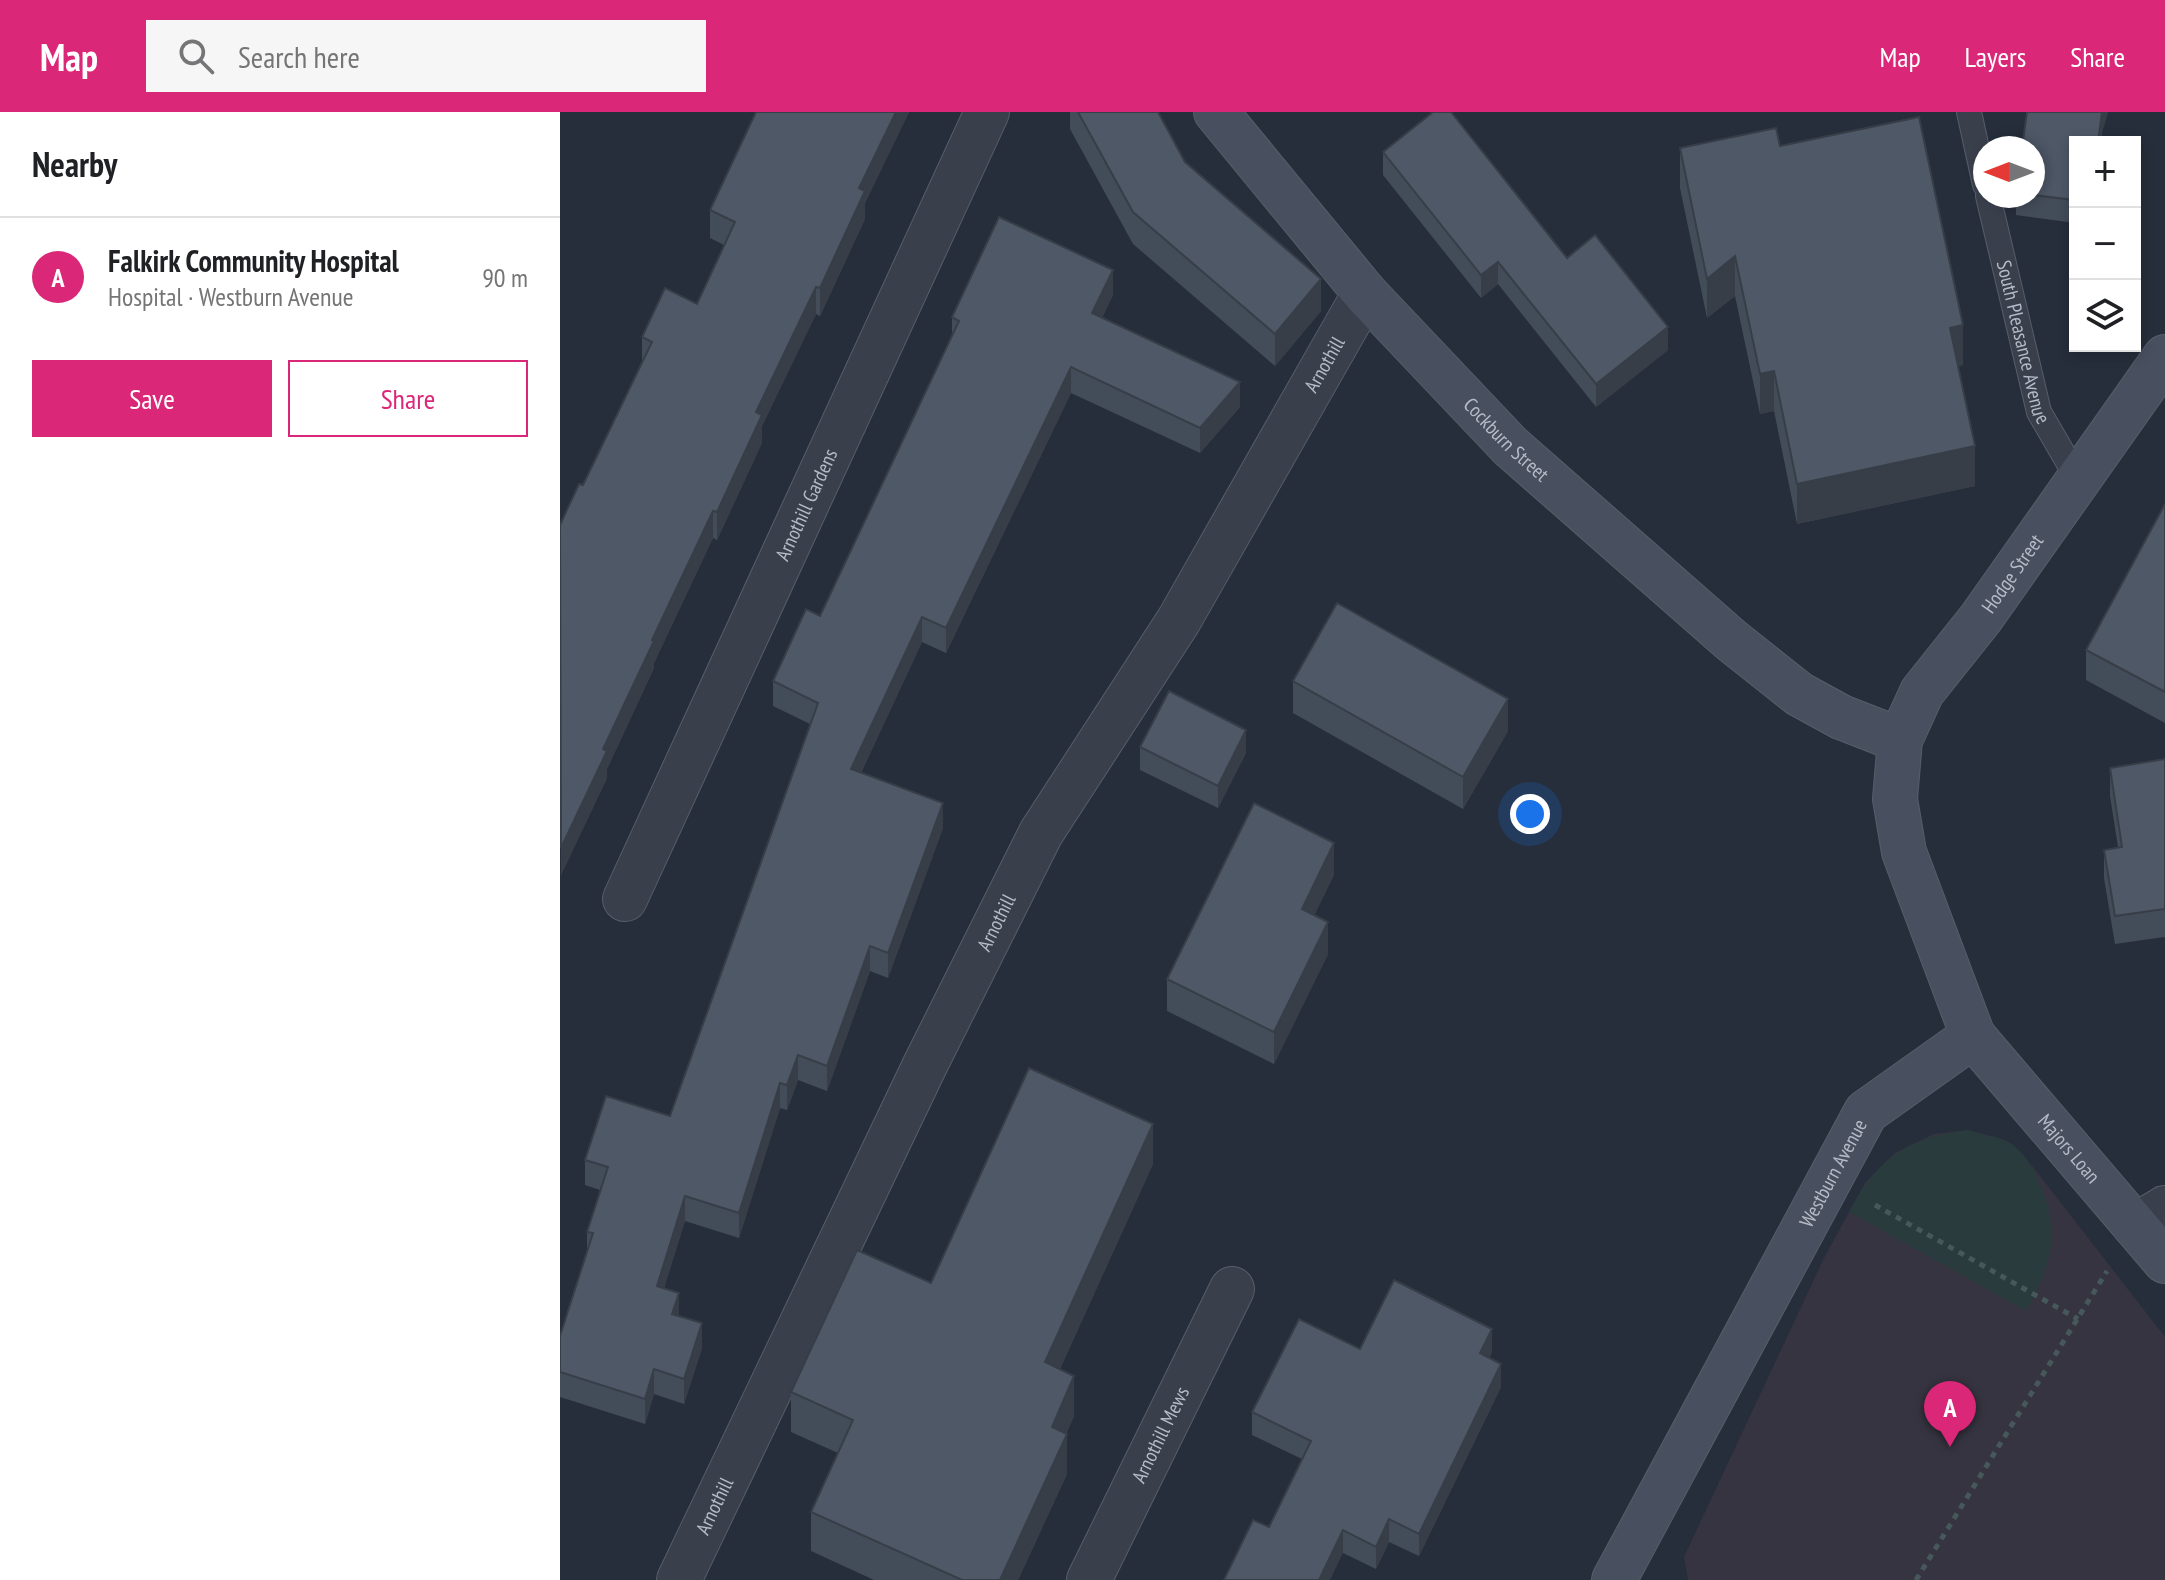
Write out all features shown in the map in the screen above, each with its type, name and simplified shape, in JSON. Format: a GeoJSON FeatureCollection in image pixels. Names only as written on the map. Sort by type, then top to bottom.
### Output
{"type":"FeatureCollection","features":[{"type":"Feature","properties":{"kind":"main road","name":"Cockburn Street"},"geometry":{"type":"LineString","coordinates":[[1216,112],[1365,293],[1510,446],[1731,640],[1799,694],[1841,717],[1900,740]]}},
{"type":"Feature","properties":{"kind":"main road","name":"Hodge Street"},"geometry":{"type":"LineString","coordinates":[[1900,740],[1922,692],[1981,618],[2165,357]]}},
{"type":"Feature","properties":{"kind":"main road"},"geometry":{"type":"LineString","coordinates":[[1900,740],[1895,799],[1904,852],[1973,1036]]}},
{"type":"Feature","properties":{"kind":"main road","name":"Westburn Avenue"},"geometry":{"type":"LineString","coordinates":[[1614,1580],[1866,1112],[1973,1036]]}},
{"type":"Feature","properties":{"kind":"main road","name":"Majors Loan"},"geometry":{"type":"LineString","coordinates":[[1973,1036],[2150,1217],[2165,1261]]}},
{"type":"Feature","properties":{"kind":"street","name":"Arnothill Gardens"},"geometry":{"type":"LineString","coordinates":[[625,899],[987,112]]}},
{"type":"Feature","properties":{"kind":"street","name":"Arnothill"},"geometry":{"type":"LineString","coordinates":[[679,1580],[925,1065],[1041,833],[1179,620],[1365,293]]}},
{"type":"Feature","properties":{"kind":"street","name":"Arnothill Mews"},"geometry":{"type":"LineString","coordinates":[[1089,1580],[1232,1289]]}},
{"type":"Feature","properties":{"kind":"lane"},"geometry":{"type":"LineString","coordinates":[[1969,112],[1974,136]]}},
{"type":"Feature","properties":{"kind":"lane","name":"South Pleasance Avenue"},"geometry":{"type":"LineString","coordinates":[[1991,208],[2039,412],[2079,481]]}},
{"type":"Feature","properties":{"kind":"path"},"geometry":{"type":"LineString","coordinates":[[1828,1181],[2078,1319]]}},
{"type":"Feature","properties":{"kind":"path"},"geometry":{"type":"LineString","coordinates":[[1916,1580],[2078,1319],[2150,1217]]}},
{"type":"Feature","properties":{"kind":"shaded area"},"geometry":{"type":"Polygon","coordinates":[[[1968,1130],[2010,1143],[2033,1167],[2165,1337],[2165,1580],[1688,1580],[1684,1557],[1824,1258],[1865,1183],[1895,1153],[1934,1134],[1968,1130]]]}},
{"type":"Feature","properties":{"kind":"shaded area"},"geometry":{"type":"Polygon","coordinates":[[[1968,1130],[2015,1146],[2031,1166],[2046,1200],[2050,1217],[2050,1248],[2042,1278],[2026,1311],[1849,1212],[1872,1177],[1896,1153],[1927,1138],[1968,1130]]]}},
{"type":"Feature","properties":{"kind":"building"},"geometry":{"type":"Polygon","coordinates":[[[756,112],[896,112],[859,188],[865,191],[820,288],[816,287],[756,412],[762,415],[652,640],[603,749],[607,751],[561,848],[560,525],[579,484],[583,485],[652,342],[642,337],[665,288],[697,304],[735,222],[710,210],[756,112]]]}},
{"type":"Feature","properties":{"kind":"building"},"geometry":{"type":"Polygon","coordinates":[[[1078,112],[1158,112],[1185,162],[1321,279],[1275,334],[1133,212],[1078,112]]]}},
{"type":"Feature","properties":{"kind":"building"},"geometry":{"type":"Polygon","coordinates":[[[1433,112],[1451,112],[1567,258],[1595,235],[1668,327],[1596,384],[1498,262],[1481,275],[1383,152],[1433,112]]]}},
{"type":"Feature","properties":{"kind":"building"},"geometry":{"type":"Polygon","coordinates":[[[2027,112],[2102,112],[2099,136],[2069,136],[2069,199],[2045,196],[2045,136],[2024,136],[2027,112]]]}},
{"type":"Feature","properties":{"kind":"building"},"geometry":{"type":"Polygon","coordinates":[[[1919,117],[1963,325],[1950,328],[1975,446],[1797,484],[1774,371],[1760,374],[1735,256],[1707,279],[1680,148],[1776,128],[1780,146],[1919,117]]]}},
{"type":"Feature","properties":{"kind":"building"},"geometry":{"type":"Polygon","coordinates":[[[999,217],[1113,270],[1092,313],[1240,382],[1200,428],[1071,367],[946,628],[922,617],[851,769],[943,803],[888,953],[870,946],[827,1066],[798,1055],[787,1085],[780,1083],[739,1213],[685,1196],[657,1286],[679,1293],[672,1314],[702,1323],[684,1379],[654,1369],[645,1399],[560,1372],[560,1336],[593,1233],[587,1232],[608,1167],[585,1160],[606,1096],[670,1116],[818,703],[773,681],[806,609],[820,616],[959,321],[952,317],[999,217]]]}},
{"type":"Feature","properties":{"kind":"building"},"geometry":{"type":"Polygon","coordinates":[[[2165,504],[2165,692],[2086,650],[2165,504]]]}},
{"type":"Feature","properties":{"kind":"building"},"geometry":{"type":"Polygon","coordinates":[[[1337,603],[1508,699],[1463,777],[1293,681],[1337,603]]]}},
{"type":"Feature","properties":{"kind":"building"},"geometry":{"type":"Polygon","coordinates":[[[1169,691],[1246,730],[1218,786],[1140,747],[1169,691]]]}},
{"type":"Feature","properties":{"kind":"building"},"geometry":{"type":"Polygon","coordinates":[[[2165,759],[2165,910],[2115,916],[2104,850],[2122,847],[2110,768],[2165,759]]]}},
{"type":"Feature","properties":{"kind":"building"},"geometry":{"type":"Polygon","coordinates":[[[1254,803],[1334,843],[1302,909],[1328,922],[1274,1032],[1167,979],[1254,803]]]}},
{"type":"Feature","properties":{"kind":"building"},"geometry":{"type":"Polygon","coordinates":[[[1029,1068],[1153,1124],[1045,1362],[1074,1376],[1052,1427],[1067,1434],[1000,1580],[962,1580],[811,1512],[853,1420],[791,1392],[857,1250],[931,1283],[1029,1068]]]}},
{"type":"Feature","properties":{"kind":"building"},"geometry":{"type":"Polygon","coordinates":[[[1394,1280],[1492,1329],[1480,1353],[1501,1364],[1419,1534],[1389,1519],[1376,1547],[1343,1530],[1319,1580],[1224,1580],[1253,1520],[1269,1527],[1311,1441],[1252,1412],[1299,1319],[1360,1349],[1394,1280]]]}},
{"type":"Feature","properties":{"kind":"place","name":"Falkirk Community Hospital"},"geometry":{"type":"Point","coordinates":[1950,1447]}}]}
